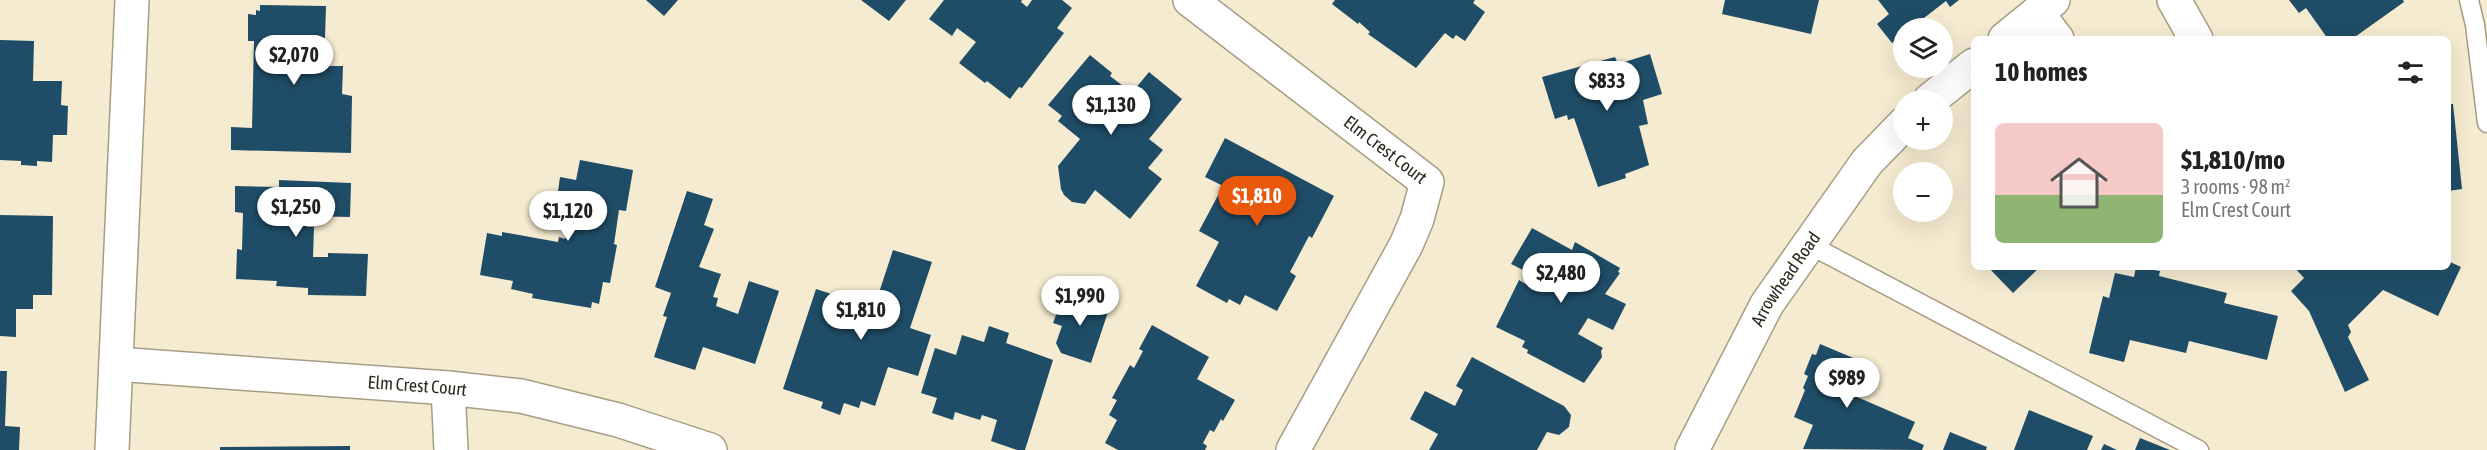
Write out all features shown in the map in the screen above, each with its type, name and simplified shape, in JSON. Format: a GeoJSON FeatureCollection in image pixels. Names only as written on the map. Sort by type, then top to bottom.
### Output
{"type":"FeatureCollection","features":[{"type":"Feature","properties":{"kind":"street"},"geometry":{"type":"LineString","coordinates":[[112,450],[132,0]]}},
{"type":"Feature","properties":{"kind":"street","name":"Elm Crest Court"},"geometry":{"type":"LineString","coordinates":[[1190,0],[1427,182],[1417,219],[1406,245],[1293,450]]}},
{"type":"Feature","properties":{"kind":"street"},"geometry":{"type":"LineString","coordinates":[[2174,0],[2194,36]]}},
{"type":"Feature","properties":{"kind":"street"},"geometry":{"type":"LineString","coordinates":[[2009,36],[2045,7],[2056,36]]}},
{"type":"Feature","properties":{"kind":"street"},"geometry":{"type":"LineString","coordinates":[[1943,90],[1971,67]]}},
{"type":"Feature","properties":{"kind":"street","name":"Arrowhead Road"},"geometry":{"type":"LineString","coordinates":[[1692,450],[1767,304],[1867,162],[1893,135]]}},
{"type":"Feature","properties":{"kind":"street","name":"Elm Crest Court"},"geometry":{"type":"LineString","coordinates":[[116,364],[448,388],[521,396],[618,420],[710,450]]}},
{"type":"Feature","properties":{"kind":"street"},"geometry":{"type":"LineString","coordinates":[[448,388],[451,450]]}},
{"type":"Feature","properties":{"kind":"lane"},"geometry":{"type":"LineString","coordinates":[[2469,0],[2475,25],[2487,123]]}},
{"type":"Feature","properties":{"kind":"lane"},"geometry":{"type":"LineString","coordinates":[[1808,244],[2199,450]]}},
{"type":"Feature","properties":{"kind":"building"},"geometry":{"type":"Polygon","coordinates":[[[646,0],[678,0],[664,16],[646,0]]]}},
{"type":"Feature","properties":{"kind":"building"},"geometry":{"type":"Polygon","coordinates":[[[861,0],[906,0],[889,21],[861,0]]]}},
{"type":"Feature","properties":{"kind":"building"},"geometry":{"type":"Polygon","coordinates":[[[944,0],[1022,0],[1021,2],[1027,7],[1032,0],[1062,0],[1072,8],[1057,28],[1064,33],[1022,88],[1019,87],[1010,99],[959,63],[976,42],[957,28],[952,36],[929,19],[944,0]]]}},
{"type":"Feature","properties":{"kind":"building"},"geometry":{"type":"Polygon","coordinates":[[[1335,0],[1475,0],[1473,3],[1485,12],[1465,41],[1456,35],[1453,39],[1445,33],[1416,68],[1368,34],[1370,32],[1359,22],[1358,24],[1332,4],[1335,0]]]}},
{"type":"Feature","properties":{"kind":"building"},"geometry":{"type":"Polygon","coordinates":[[[1725,0],[1819,0],[1811,34],[1722,14],[1725,0]]]}},
{"type":"Feature","properties":{"kind":"building"},"geometry":{"type":"Polygon","coordinates":[[[1878,0],[1959,0],[1950,7],[1946,1],[1924,18],[1893,18],[1892,43],[1877,24],[1889,14],[1878,0]]]}},
{"type":"Feature","properties":{"kind":"building"},"geometry":{"type":"Polygon","coordinates":[[[2289,0],[2403,0],[2404,2],[2356,36],[2326,36],[2306,8],[2299,13],[2289,0]]]}},
{"type":"Feature","properties":{"kind":"building"},"geometry":{"type":"Polygon","coordinates":[[[260,5],[326,6],[325,38],[317,39],[317,66],[343,66],[342,94],[352,96],[351,153],[231,150],[231,127],[252,128],[254,41],[248,41],[248,14],[256,15],[256,10],[260,11],[260,5]]]}},
{"type":"Feature","properties":{"kind":"building"},"geometry":{"type":"Polygon","coordinates":[[[0,40],[34,41],[33,81],[62,81],[61,105],[68,106],[67,135],[53,135],[52,162],[37,161],[37,166],[21,165],[21,161],[0,160],[0,40]]]}},
{"type":"Feature","properties":{"kind":"building"},"geometry":{"type":"Polygon","coordinates":[[[1650,54],[1662,94],[1643,100],[1648,124],[1639,126],[1649,165],[1625,174],[1626,178],[1598,187],[1574,118],[1568,120],[1567,115],[1555,119],[1542,77],[1615,57],[1618,64],[1650,54]]]}},
{"type":"Feature","properties":{"kind":"building"},"geometry":{"type":"Polygon","coordinates":[[[1090,55],[1112,73],[1110,76],[1131,92],[1130,95],[1149,72],[1182,99],[1149,139],[1163,150],[1148,168],[1162,179],[1130,219],[1095,190],[1085,204],[1072,202],[1061,189],[1058,166],[1080,139],[1058,121],[1062,116],[1048,105],[1090,55]]]}},
{"type":"Feature","properties":{"kind":"building"},"geometry":{"type":"Polygon","coordinates":[[[2451,104],[2453,104],[2462,189],[2451,191],[2451,104]]]}},
{"type":"Feature","properties":{"kind":"building"},"geometry":{"type":"Polygon","coordinates":[[[1225,138],[1334,196],[1312,238],[1309,236],[1290,272],[1296,276],[1277,311],[1245,295],[1240,305],[1229,299],[1227,303],[1196,286],[1219,242],[1199,231],[1223,186],[1205,177],[1225,138]]]}},
{"type":"Feature","properties":{"kind":"building"},"geometry":{"type":"Polygon","coordinates":[[[580,160],[633,170],[626,211],[619,210],[614,244],[617,245],[610,283],[603,282],[599,304],[592,302],[591,308],[532,298],[533,294],[511,289],[513,281],[480,275],[487,233],[502,236],[502,232],[558,242],[559,237],[565,239],[572,202],[557,199],[560,177],[576,180],[580,160]]]}},
{"type":"Feature","properties":{"kind":"building"},"geometry":{"type":"Polygon","coordinates":[[[279,180],[351,183],[350,217],[307,216],[307,227],[314,227],[313,257],[328,257],[328,253],[368,254],[366,296],[308,295],[308,288],[276,286],[277,281],[236,279],[237,249],[242,250],[243,213],[235,212],[235,186],[279,187],[279,180]]]}},
{"type":"Feature","properties":{"kind":"building"},"geometry":{"type":"Polygon","coordinates":[[[687,191],[713,199],[704,225],[714,229],[699,267],[721,274],[713,297],[718,298],[716,306],[738,314],[749,281],[779,291],[755,364],[703,347],[695,370],[654,357],[667,317],[663,316],[671,293],[655,287],[687,191]]]}},
{"type":"Feature","properties":{"kind":"building"},"geometry":{"type":"Polygon","coordinates":[[[0,215],[53,216],[52,295],[33,295],[33,309],[16,309],[16,337],[0,336],[0,215]]]}},
{"type":"Feature","properties":{"kind":"building"},"geometry":{"type":"Polygon","coordinates":[[[1532,228],[1572,250],[1575,242],[1620,268],[1618,272],[1620,273],[1605,294],[1626,304],[1613,330],[1588,318],[1578,334],[1603,348],[1602,357],[1584,383],[1527,353],[1528,350],[1522,347],[1525,341],[1496,327],[1519,280],[1529,286],[1535,276],[1511,264],[1532,228]]]}},
{"type":"Feature","properties":{"kind":"building"},"geometry":{"type":"Polygon","coordinates":[[[893,250],[932,262],[910,328],[931,335],[918,376],[888,367],[875,406],[861,401],[859,408],[844,403],[840,415],[821,408],[823,402],[783,389],[816,289],[850,300],[845,315],[869,323],[893,250]]]}},
{"type":"Feature","properties":{"kind":"building"},"geometry":{"type":"Polygon","coordinates":[[[2451,262],[2461,267],[2438,316],[2383,290],[2348,325],[2351,332],[2348,337],[2369,380],[2345,392],[2309,311],[2291,291],[2304,278],[2297,270],[2451,270],[2451,262]]]}},
{"type":"Feature","properties":{"kind":"building"},"geometry":{"type":"Polygon","coordinates":[[[1991,270],[2037,270],[2013,293],[1991,270]]]}},
{"type":"Feature","properties":{"kind":"building"},"geometry":{"type":"Polygon","coordinates":[[[2135,270],[2160,271],[2159,276],[2227,293],[2224,303],[2278,316],[2267,360],[2189,341],[2186,353],[2130,340],[2124,362],[2089,353],[2103,296],[2109,298],[2115,273],[2134,277],[2135,270]]]}},
{"type":"Feature","properties":{"kind":"building"},"geometry":{"type":"Polygon","coordinates":[[[1072,292],[1099,301],[1097,309],[1108,312],[1091,363],[1061,353],[1056,343],[1062,326],[1053,323],[1060,304],[1068,306],[1072,292]]]}},
{"type":"Feature","properties":{"kind":"building"},"geometry":{"type":"Polygon","coordinates":[[[1152,325],[1209,357],[1197,379],[1235,400],[1214,432],[1210,430],[1203,443],[1207,446],[1205,450],[1118,450],[1105,443],[1117,420],[1109,415],[1117,400],[1112,398],[1130,365],[1134,368],[1143,351],[1139,349],[1152,325]]]}},
{"type":"Feature","properties":{"kind":"building"},"geometry":{"type":"Polygon","coordinates":[[[989,326],[1009,333],[1006,343],[1053,360],[1025,450],[1017,450],[991,441],[997,420],[982,415],[980,420],[955,412],[953,420],[932,413],[937,398],[921,393],[935,348],[956,355],[962,335],[984,342],[989,326]]]}},
{"type":"Feature","properties":{"kind":"building"},"geometry":{"type":"Polygon","coordinates":[[[1820,344],[1870,365],[1857,397],[1915,422],[1908,438],[1924,445],[1922,450],[1803,449],[1813,425],[1794,417],[1805,390],[1803,388],[1808,376],[1804,374],[1812,354],[1816,355],[1820,344]]]}},
{"type":"Feature","properties":{"kind":"building"},"geometry":{"type":"Polygon","coordinates":[[[1472,357],[1564,406],[1571,415],[1569,427],[1559,435],[1547,432],[1537,450],[1429,450],[1438,434],[1410,419],[1425,391],[1455,406],[1463,390],[1456,386],[1472,357]]]}},
{"type":"Feature","properties":{"kind":"building"},"geometry":{"type":"Polygon","coordinates":[[[0,371],[7,371],[5,426],[20,427],[19,450],[0,450],[0,371]]]}},
{"type":"Feature","properties":{"kind":"building"},"geometry":{"type":"Polygon","coordinates":[[[2029,410],[2093,436],[2087,450],[2014,450],[2029,410]]]}},
{"type":"Feature","properties":{"kind":"building"},"geometry":{"type":"Polygon","coordinates":[[[1950,432],[1987,447],[1986,450],[1943,450],[1950,432]]]}},
{"type":"Feature","properties":{"kind":"building"},"geometry":{"type":"Polygon","coordinates":[[[2140,438],[2170,450],[2135,450],[2140,438]]]}},
{"type":"Feature","properties":{"kind":"building"},"geometry":{"type":"Polygon","coordinates":[[[2104,444],[2117,450],[2101,450],[2104,444]]]}},
{"type":"Feature","properties":{"kind":"building"},"geometry":{"type":"Polygon","coordinates":[[[350,446],[350,450],[220,450],[220,447],[350,446]]]}}]}
